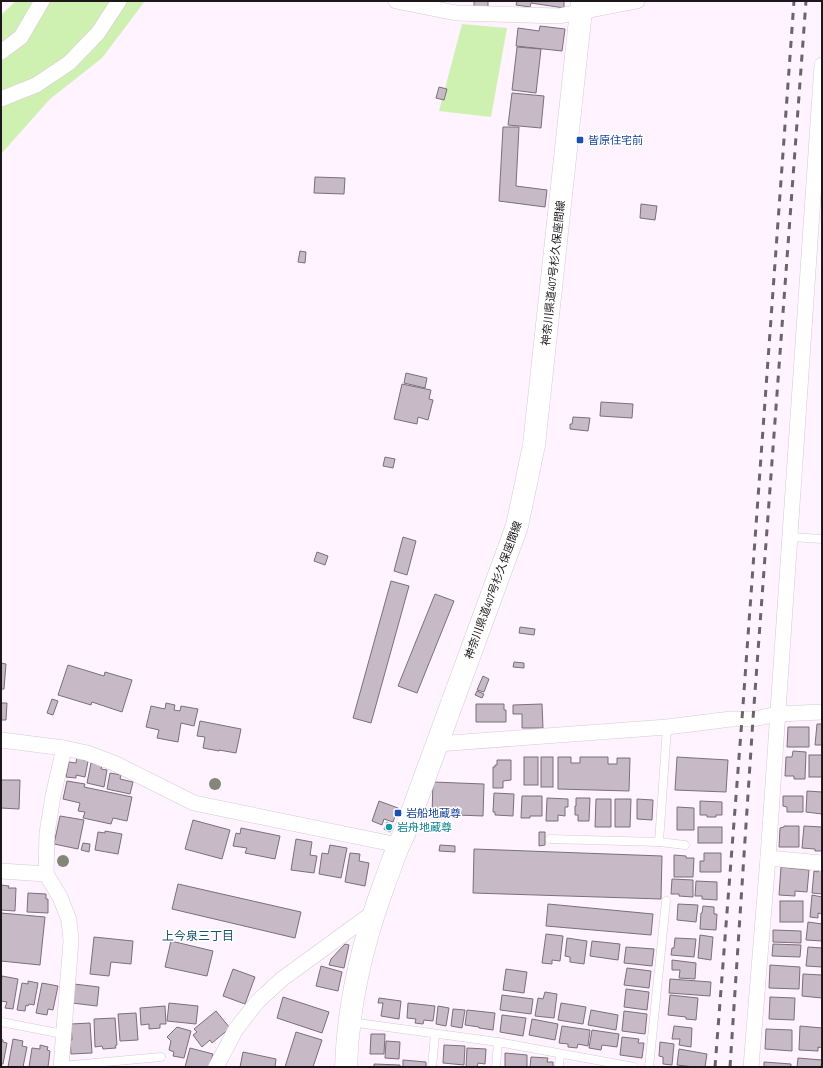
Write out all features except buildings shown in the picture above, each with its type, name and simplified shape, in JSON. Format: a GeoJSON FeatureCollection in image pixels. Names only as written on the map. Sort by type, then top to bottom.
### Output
{"type":"FeatureCollection","features":[{"type":"Feature","properties":{"kind":"main road","name":"神奈川県道407号杉久保座間線"},"geometry":{"type":"LineString","coordinates":[[346,1067],[350,1022],[360,967],[374,912],[517,526],[534,445],[582,6]]}},
{"type":"Feature","properties":{"kind":"street"},"geometry":{"type":"LineString","coordinates":[[1,52],[21,37],[42,1]]}},
{"type":"Feature","properties":{"kind":"street"},"geometry":{"type":"LineString","coordinates":[[1,99],[36,85],[68,63],[98,33],[120,1]]}},
{"type":"Feature","properties":{"kind":"street"},"geometry":{"type":"LineString","coordinates":[[396,1],[456,13],[559,16],[582,6],[637,1]]}},
{"type":"Feature","properties":{"kind":"street"},"geometry":{"type":"LineString","coordinates":[[751,1067],[768,858],[822,65]]}},
{"type":"Feature","properties":{"kind":"street"},"geometry":{"type":"LineString","coordinates":[[437,744],[667,727],[731,719],[753,719],[778,714],[822,712]]}},
{"type":"Feature","properties":{"kind":"street"},"geometry":{"type":"LineString","coordinates":[[1,740],[64,748],[87,753],[114,763],[194,803],[398,845]]}},
{"type":"Feature","properties":{"kind":"street"},"geometry":{"type":"LineString","coordinates":[[61,1067],[71,942],[70,927],[69,920],[60,897],[46,874],[47,833],[53,796],[64,748]]}},
{"type":"Feature","properties":{"kind":"street"},"geometry":{"type":"LineString","coordinates":[[768,858],[822,863]]}},
{"type":"Feature","properties":{"kind":"street"},"geometry":{"type":"LineString","coordinates":[[1,871],[46,874]]}},
{"type":"Feature","properties":{"kind":"street"},"geometry":{"type":"LineString","coordinates":[[216,1067],[236,1029],[258,1001],[282,979],[374,912]]}},
{"type":"Feature","properties":{"kind":"lane"},"geometry":{"type":"LineString","coordinates":[[790,537],[822,539]]}},
{"type":"Feature","properties":{"kind":"lane"},"geometry":{"type":"LineString","coordinates":[[659,842],[667,727]]}},
{"type":"Feature","properties":{"kind":"lane"},"geometry":{"type":"LineString","coordinates":[[550,839],[659,842],[685,845]]}},
{"type":"Feature","properties":{"kind":"lane"},"geometry":{"type":"LineString","coordinates":[[649,1067],[666,901]]}},
{"type":"Feature","properties":{"kind":"lane"},"geometry":{"type":"LineString","coordinates":[[1,1022],[63,1034]]}},
{"type":"Feature","properties":{"kind":"lane"},"geometry":{"type":"LineString","coordinates":[[350,1022],[498,1042],[632,1067]]}},
{"type":"Feature","properties":{"kind":"lane"},"geometry":{"type":"LineString","coordinates":[[432,1067],[435,1034]]}},
{"type":"Feature","properties":{"kind":"lane"},"geometry":{"type":"LineString","coordinates":[[496,1067],[498,1042]]}},
{"type":"Feature","properties":{"kind":"lane"},"geometry":{"type":"LineString","coordinates":[[559,1067],[560,1054]]}},
{"type":"Feature","properties":{"kind":"lane"},"geometry":{"type":"LineString","coordinates":[[61,1067],[161,1058]]}},
{"type":"Feature","properties":{"kind":"green space"},"geometry":{"type":"Polygon","coordinates":[[[16,1],[145,1],[102,58],[50,99],[1,154],[1,15],[16,1]]]}},
{"type":"Feature","properties":{"kind":"green space"},"geometry":{"type":"Polygon","coordinates":[[[462,24],[507,28],[491,117],[439,111],[462,24]]]}},
{"type":"Feature","properties":{"kind":"railway"},"geometry":{"type":"LineString","coordinates":[[715,1067],[742,719],[794,1]]}},
{"type":"Feature","properties":{"kind":"railway"},"geometry":{"type":"LineString","coordinates":[[730,1067],[753,719],[806,1]]}},
{"type":"Feature","properties":{"kind":"place","name":"皆原住宅前"},"geometry":{"type":"Point","coordinates":[580,140]}},
{"type":"Feature","properties":{"kind":"place","name":"岩船地蔵尊"},"geometry":{"type":"Point","coordinates":[398,813]}},
{"type":"Feature","properties":{"kind":"place","name":"岩舟地蔵尊"},"geometry":{"type":"Point","coordinates":[389,827]}},
{"type":"Feature","properties":{"kind":"district","name":"上今泉三丁目"},"geometry":{"type":"Point","coordinates":[198,936]}}]}
